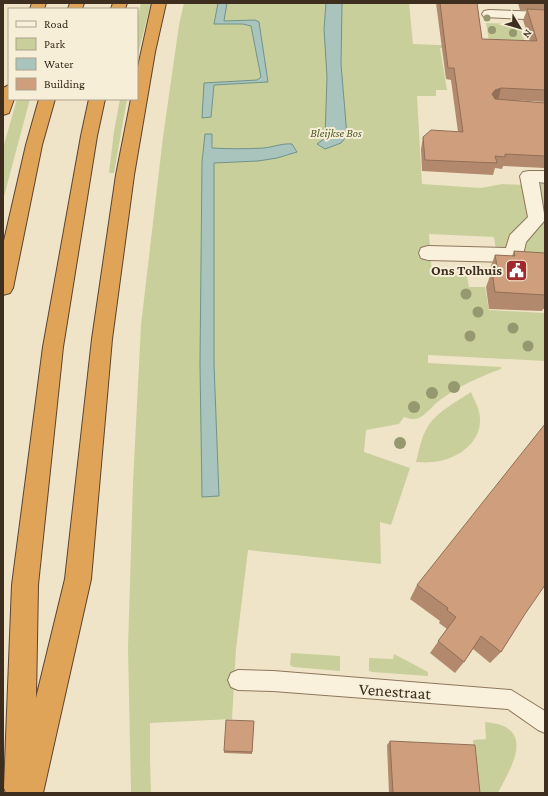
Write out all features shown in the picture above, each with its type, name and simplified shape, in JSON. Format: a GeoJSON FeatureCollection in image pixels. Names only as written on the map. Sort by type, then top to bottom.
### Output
{"type":"FeatureCollection","features":[{"type":"Feature","properties":{"kind":"highway"},"geometry":{"type":"LineString","coordinates":[[28,793],[78,579],[102,339],[124,175],[159,3]]}},
{"type":"Feature","properties":{"kind":"highway"},"geometry":{"type":"LineString","coordinates":[[3,110],[8,93]]}},
{"type":"Feature","properties":{"kind":"highway"},"geometry":{"type":"LineString","coordinates":[[3,288],[27,175],[47,100]]}},
{"type":"Feature","properties":{"kind":"highway"},"geometry":{"type":"LineString","coordinates":[[19,793],[25,585],[53,347],[89,136],[97,100]]}},
{"type":"Feature","properties":{"kind":"street"},"geometry":{"type":"LineString","coordinates":[[489,14],[545,16]]}},
{"type":"Feature","properties":{"kind":"street"},"geometry":{"type":"LineString","coordinates":[[428,253],[514,255],[516,240],[537,218],[529,176],[545,177]]}},
{"type":"Feature","properties":{"kind":"lane","name":"Venestraat"},"geometry":{"type":"LineString","coordinates":[[238,680],[511,700],[545,723]]}},
{"type":"Feature","properties":{"kind":"green space"},"geometry":{"type":"Polygon","coordinates":[[[141,3],[151,3],[138,54],[138,16],[141,3]]]}},
{"type":"Feature","properties":{"kind":"green space","name":"Bleijkse Bos"},"geometry":{"type":"Polygon","coordinates":[[[184,3],[218,3],[214,24],[243,24],[251,26],[261,77],[257,80],[205,83],[211,117],[214,85],[268,82],[256,21],[224,21],[227,3],[409,3],[413,44],[490,47],[486,23],[520,24],[527,52],[440,48],[447,90],[436,90],[436,96],[417,96],[422,184],[481,188],[502,184],[523,185],[529,214],[528,219],[507,247],[496,250],[494,237],[429,234],[430,246],[425,247],[426,261],[431,261],[432,274],[467,276],[469,287],[485,287],[489,310],[545,313],[545,361],[428,355],[428,363],[501,367],[501,369],[454,390],[419,418],[412,419],[404,417],[399,424],[366,430],[364,452],[410,468],[391,525],[380,522],[381,564],[248,550],[236,649],[232,719],[150,723],[151,793],[131,793],[128,648],[133,482],[141,325],[163,137],[179,25],[184,3]],[[205,134],[202,162],[200,364],[203,497],[219,495],[214,364],[212,134],[205,134]]]}},
{"type":"Feature","properties":{"kind":"green space"},"geometry":{"type":"Polygon","coordinates":[[[17,100],[30,100],[3,200],[3,148],[17,100]]]}},
{"type":"Feature","properties":{"kind":"green space"},"geometry":{"type":"Polygon","coordinates":[[[120,100],[127,100],[114,173],[109,173],[114,131],[120,100]]]}},
{"type":"Feature","properties":{"kind":"green space"},"geometry":{"type":"Polygon","coordinates":[[[545,183],[545,258],[524,257],[522,242],[538,186],[545,183]]]}},
{"type":"Feature","properties":{"kind":"green space"},"geometry":{"type":"Polygon","coordinates":[[[471,392],[478,408],[480,419],[476,436],[471,443],[465,450],[449,458],[440,461],[416,462],[423,436],[435,417],[471,392]]]}},
{"type":"Feature","properties":{"kind":"green space"},"geometry":{"type":"Polygon","coordinates":[[[291,653],[340,656],[340,671],[293,667],[290,665],[291,653]]]}},
{"type":"Feature","properties":{"kind":"green space"},"geometry":{"type":"Polygon","coordinates":[[[394,654],[428,672],[428,676],[369,671],[369,658],[393,659],[394,654]]]}},
{"type":"Feature","properties":{"kind":"green space"},"geometry":{"type":"Polygon","coordinates":[[[485,722],[501,725],[510,731],[515,738],[515,756],[498,793],[477,793],[473,740],[486,739],[485,722]]]}},
{"type":"Feature","properties":{"kind":"water"},"geometry":{"type":"Polygon","coordinates":[[[218,3],[227,3],[224,21],[255,20],[259,22],[268,82],[214,85],[211,117],[202,118],[204,83],[257,80],[261,77],[251,26],[243,24],[214,24],[218,3]]]}},
{"type":"Feature","properties":{"kind":"water"},"geometry":{"type":"Polygon","coordinates":[[[326,3],[342,3],[341,64],[347,136],[341,143],[325,149],[317,144],[325,138],[327,77],[324,29],[326,3]]]}},
{"type":"Feature","properties":{"kind":"water"},"geometry":{"type":"Polygon","coordinates":[[[205,134],[212,134],[212,148],[264,148],[292,144],[297,152],[277,158],[258,161],[214,163],[214,364],[219,496],[202,497],[200,364],[202,162],[205,134]]]}},
{"type":"Feature","properties":{"kind":"building"},"geometry":{"type":"Polygon","coordinates":[[[440,3],[477,3],[482,39],[537,41],[527,9],[545,10],[545,90],[501,88],[495,90],[492,94],[495,99],[545,103],[545,156],[505,154],[505,157],[495,156],[497,163],[425,160],[423,137],[431,130],[463,132],[454,68],[448,68],[440,3]]]}},
{"type":"Feature","properties":{"kind":"building"},"geometry":{"type":"Polygon","coordinates":[[[514,251],[545,253],[545,295],[495,292],[492,271],[498,271],[495,255],[515,256],[514,251]]]}},
{"type":"Feature","properties":{"kind":"building"},"geometry":{"type":"Polygon","coordinates":[[[545,424],[545,585],[501,652],[481,636],[464,662],[438,641],[456,617],[447,610],[448,608],[417,585],[545,424]]]}},
{"type":"Feature","properties":{"kind":"building"},"geometry":{"type":"Polygon","coordinates":[[[226,720],[254,721],[252,752],[224,751],[226,720]]]}},
{"type":"Feature","properties":{"kind":"building"},"geometry":{"type":"Polygon","coordinates":[[[390,741],[475,745],[480,793],[393,793],[390,741]]]}},
{"type":"Feature","properties":{"kind":"place","name":"Ons Tolhuis"},"geometry":{"type":"Point","coordinates":[517,270]}}]}
